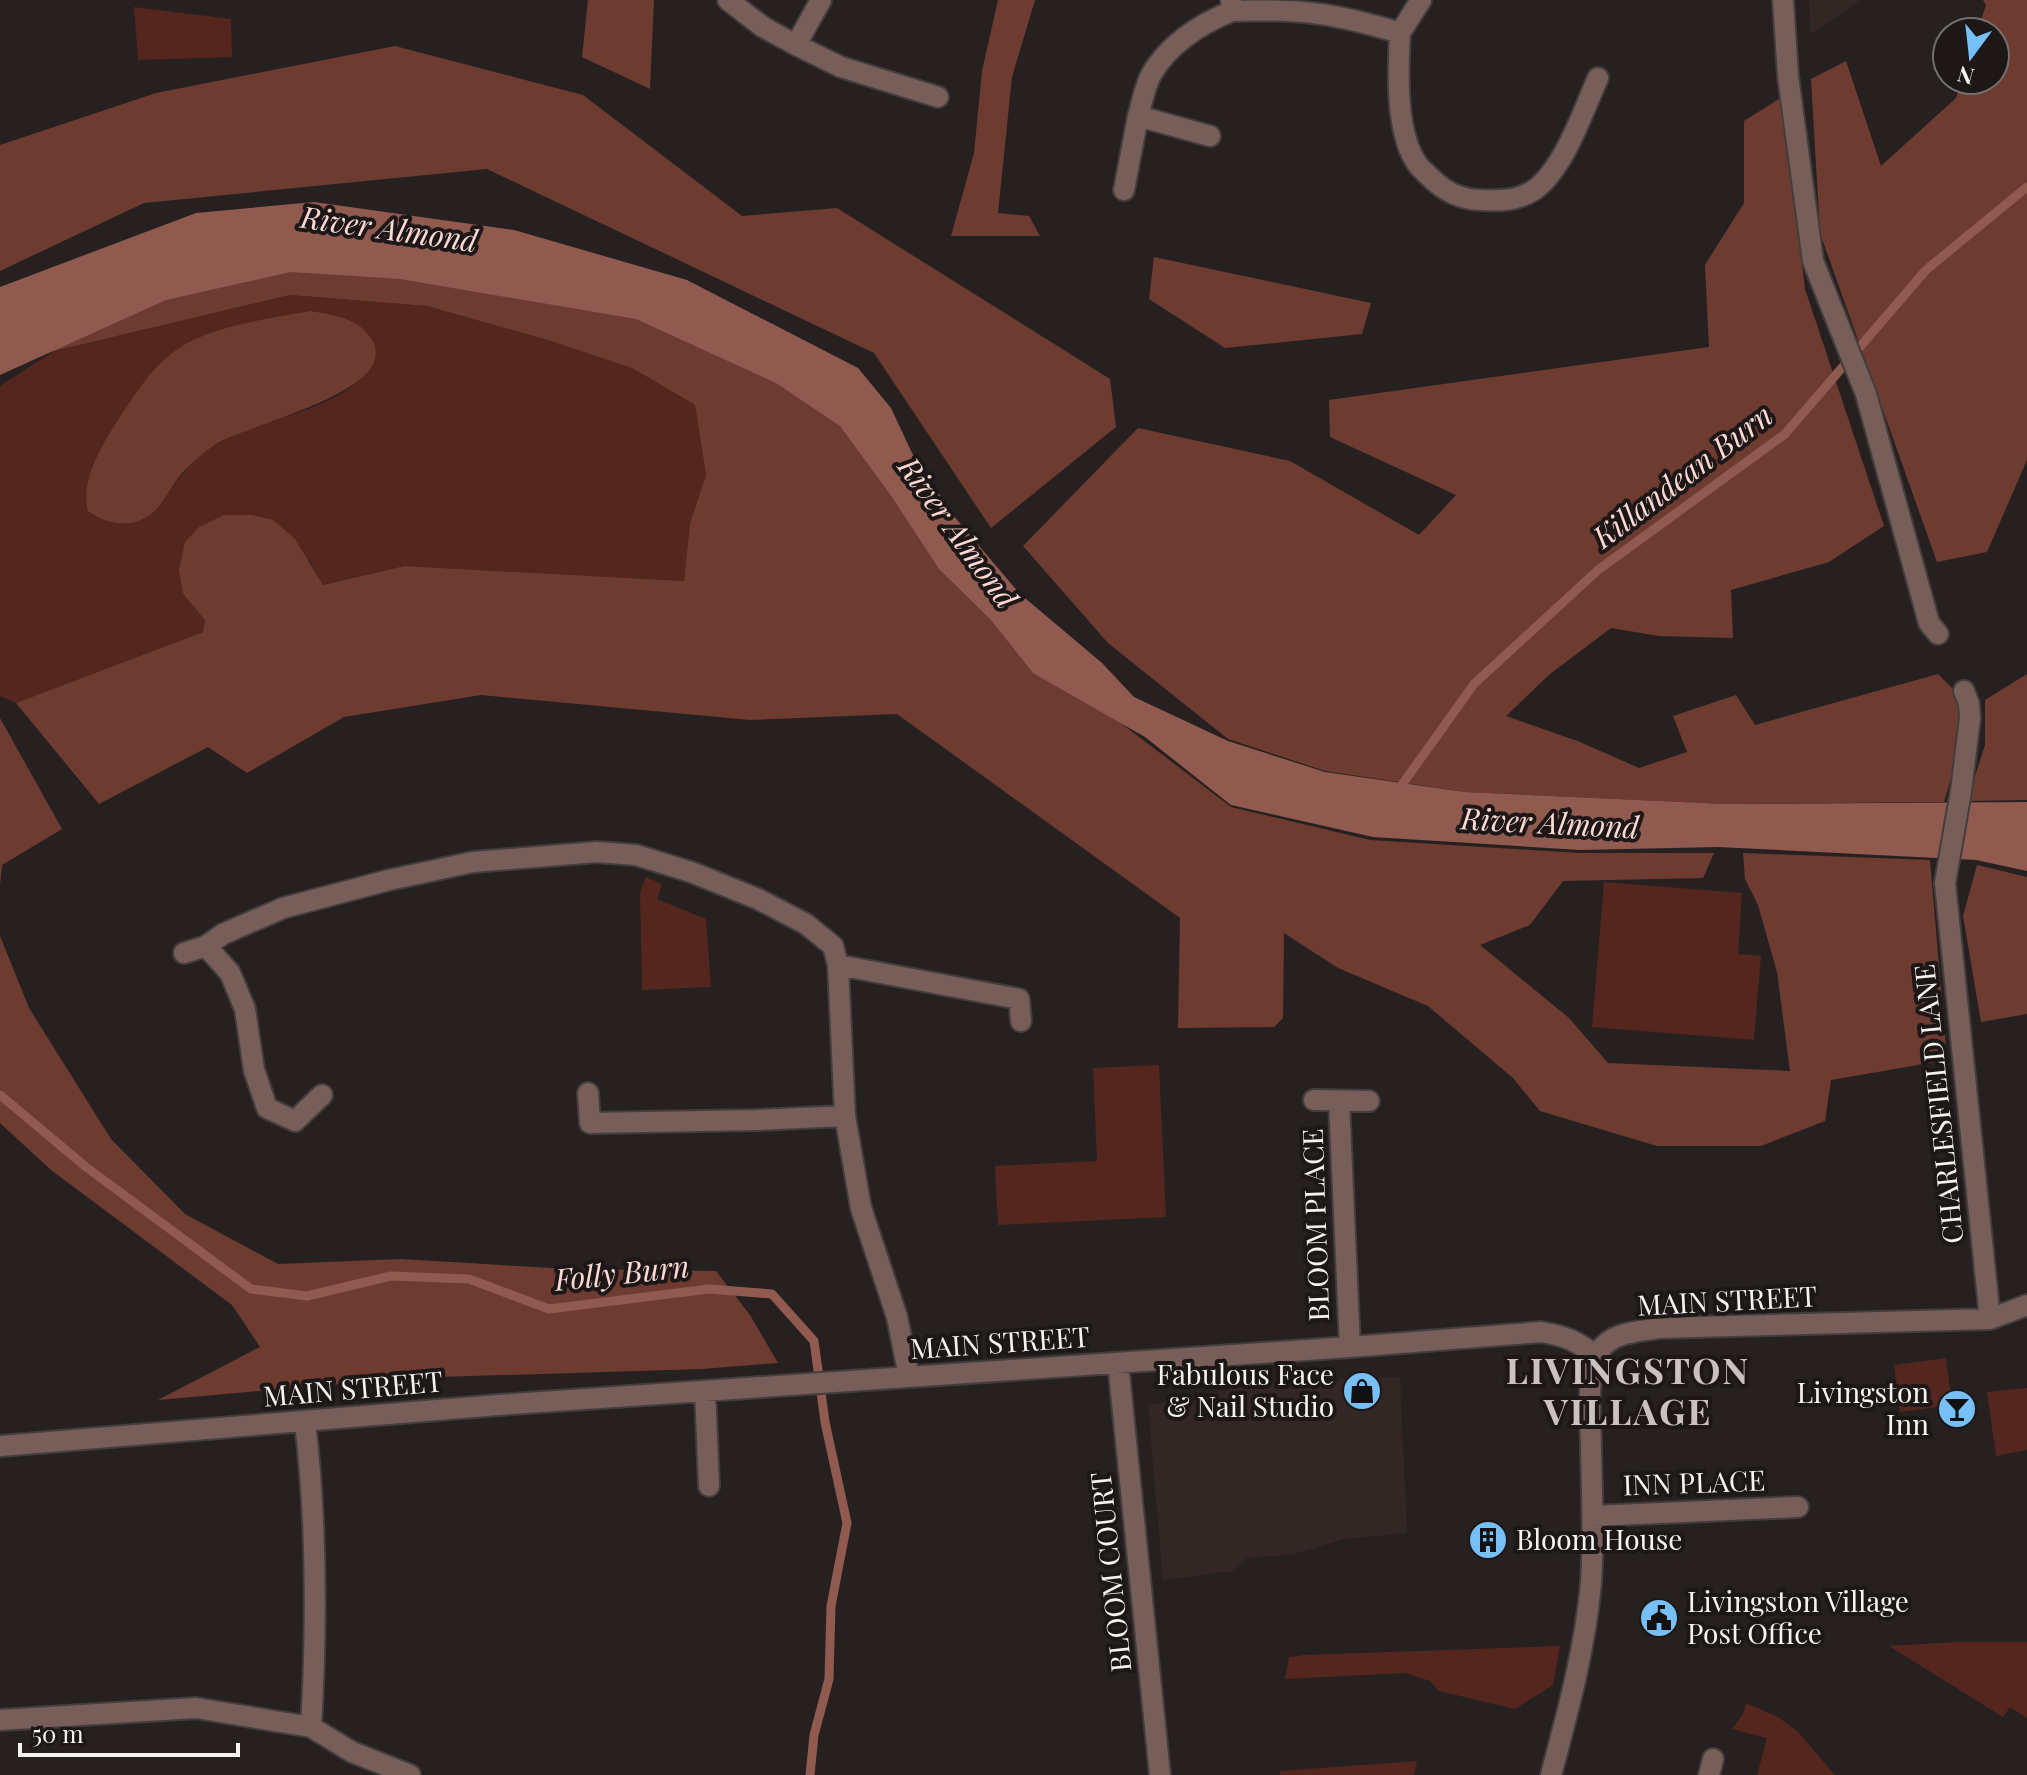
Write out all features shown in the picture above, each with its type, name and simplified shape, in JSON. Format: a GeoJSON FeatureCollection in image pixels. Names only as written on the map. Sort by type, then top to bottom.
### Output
{"type":"FeatureCollection","features":[{"type":"Feature","properties":{"kind":"street"},"geometry":{"type":"LineString","coordinates":[[728,0],[763,27],[841,67],[938,97]]}},
{"type":"Feature","properties":{"kind":"street"},"geometry":{"type":"LineString","coordinates":[[796,45],[821,0]]}},
{"type":"Feature","properties":{"kind":"street"},"geometry":{"type":"LineString","coordinates":[[1421,0],[1400,33],[1400,110],[1410,149],[1418,165],[1442,189],[1473,200],[1507,201],[1534,190],[1567,148],[1598,78]]}},
{"type":"Feature","properties":{"kind":"street"},"geometry":{"type":"LineString","coordinates":[[1783,0],[1788,76],[1813,261],[1866,394],[1929,623],[1938,634]]}},
{"type":"Feature","properties":{"kind":"street"},"geometry":{"type":"LineString","coordinates":[[1124,190],[1138,116],[1151,75],[1174,44],[1232,5],[1321,14],[1400,33]]}},
{"type":"Feature","properties":{"kind":"street"},"geometry":{"type":"LineString","coordinates":[[1138,116],[1210,136]]}},
{"type":"Feature","properties":{"kind":"street","name":"CHARLESFIELD LANE"},"geometry":{"type":"LineString","coordinates":[[1964,691],[1970,718],[1945,883],[1990,1319]]}},
{"type":"Feature","properties":{"kind":"street"},"geometry":{"type":"LineString","coordinates":[[184,953],[206,946],[233,929],[283,908],[389,880],[473,862],[597,852],[636,855],[691,872],[758,899],[806,924],[833,946],[838,965],[845,1116],[861,1208],[897,1317],[909,1377]]}},
{"type":"Feature","properties":{"kind":"street"},"geometry":{"type":"LineString","coordinates":[[206,946],[230,973],[245,1009],[254,1070],[267,1108],[295,1121],[322,1095]]}},
{"type":"Feature","properties":{"kind":"street"},"geometry":{"type":"LineString","coordinates":[[838,965],[1019,999],[1021,1021]]}},
{"type":"Feature","properties":{"kind":"street"},"geometry":{"type":"LineString","coordinates":[[588,1093],[590,1123],[845,1116]]}},
{"type":"Feature","properties":{"kind":"street","name":"BLOOM PLACE"},"geometry":{"type":"LineString","coordinates":[[1314,1100],[1369,1101]]}},
{"type":"Feature","properties":{"kind":"street","name":"BLOOM PLACE"},"geometry":{"type":"LineString","coordinates":[[1339,1101],[1350,1347]]}},
{"type":"Feature","properties":{"kind":"street","name":"MAIN STREET"},"geometry":{"type":"LineString","coordinates":[[0,1446],[498,1405],[1541,1332],[1565,1336],[1596,1356],[1603,1345],[1618,1336],[1659,1328],[1990,1319],[2027,1305]]}},
{"type":"Feature","properties":{"kind":"street"},"geometry":{"type":"LineString","coordinates":[[1551,1775],[1583,1646],[1591,1583],[1590,1406],[1591,1370],[1596,1356]]}},
{"type":"Feature","properties":{"kind":"street","name":"BLOOM COURT"},"geometry":{"type":"LineString","coordinates":[[1118,1363],[1160,1775]]}},
{"type":"Feature","properties":{"kind":"street"},"geometry":{"type":"LineString","coordinates":[[705,1391],[709,1486]]}},
{"type":"Feature","properties":{"kind":"street"},"geometry":{"type":"LineString","coordinates":[[305,1422],[316,1572],[316,1657],[311,1727]]}},
{"type":"Feature","properties":{"kind":"street","name":"INN PLACE"},"geometry":{"type":"LineString","coordinates":[[1593,1516],[1798,1507]]}},
{"type":"Feature","properties":{"kind":"street"},"geometry":{"type":"LineString","coordinates":[[0,1720],[196,1708],[311,1727],[352,1752],[410,1775]]}},
{"type":"Feature","properties":{"kind":"shaded area"},"geometry":{"type":"Polygon","coordinates":[[[588,0],[654,0],[650,89],[582,57],[588,0]]]}},
{"type":"Feature","properties":{"kind":"shaded area"},"geometry":{"type":"Polygon","coordinates":[[[998,0],[1035,0],[1012,77],[998,213],[1029,216],[1040,236],[951,236],[974,153],[982,71],[998,0]]]}},
{"type":"Feature","properties":{"kind":"shaded area"},"geometry":{"type":"Polygon","coordinates":[[[1809,0],[1861,0],[1811,34],[1809,0]]]}},
{"type":"Feature","properties":{"kind":"shaded area"},"geometry":{"type":"Polygon","coordinates":[[[1983,0],[2027,0],[2027,460],[1987,552],[1937,562],[1820,233],[1811,79],[1846,61],[1881,166],[1957,96],[2011,96],[2011,16],[1982,16],[1986,5],[1983,0]]]}},
{"type":"Feature","properties":{"kind":"shaded area"},"geometry":{"type":"Polygon","coordinates":[[[134,7],[231,19],[232,57],[138,60],[134,7]]]}},
{"type":"Feature","properties":{"kind":"shaded area"},"geometry":{"type":"Polygon","coordinates":[[[395,46],[583,95],[742,216],[837,208],[1110,379],[1116,427],[991,528],[874,353],[487,169],[144,203],[0,271],[0,145],[156,93],[395,46]]]}},
{"type":"Feature","properties":{"kind":"shaded area"},"geometry":{"type":"Polygon","coordinates":[[[1782,97],[1805,289],[1884,526],[1829,562],[1731,590],[1733,638],[1659,636],[1611,628],[1550,674],[1506,716],[1580,742],[1639,768],[1687,752],[1673,716],[1736,695],[1755,725],[1938,674],[1959,695],[1961,709],[1959,751],[1944,802],[1724,804],[1465,792],[1325,771],[1228,739],[1108,643],[1023,546],[1138,428],[1290,461],[1419,535],[1456,495],[1330,437],[1329,400],[1709,347],[1705,265],[1744,203],[1744,121],[1782,97]]]}},
{"type":"Feature","properties":{"kind":"shaded area"},"geometry":{"type":"Polygon","coordinates":[[[292,256],[621,302],[784,371],[965,547],[1076,689],[1231,807],[1370,840],[1579,853],[1714,853],[1703,878],[1563,881],[1530,925],[1480,945],[1569,1018],[1608,1063],[1790,1071],[1777,972],[1758,905],[1745,879],[1743,853],[1930,860],[1947,1060],[1831,1080],[1825,1121],[1761,1146],[1657,1146],[1540,1111],[1513,1078],[1428,1006],[1338,968],[1284,933],[1283,1018],[1274,1027],[1178,1028],[1180,918],[897,714],[750,720],[481,695],[344,717],[247,773],[208,747],[99,804],[16,703],[203,632],[205,620],[183,594],[179,570],[185,542],[199,527],[224,515],[252,515],[273,520],[295,539],[323,585],[404,566],[684,581],[690,523],[706,475],[695,405],[632,368],[427,306],[290,295],[54,351],[40,333],[292,256]]]}},
{"type":"Feature","properties":{"kind":"shaded area"},"geometry":{"type":"Polygon","coordinates":[[[1154,257],[1371,303],[1362,334],[1225,348],[1149,299],[1154,257]]]}},
{"type":"Feature","properties":{"kind":"shaded area"},"geometry":{"type":"Polygon","coordinates":[[[290,295],[427,306],[632,368],[695,405],[706,475],[690,523],[684,581],[404,566],[322,585],[309,560],[183,594],[205,620],[203,632],[16,703],[0,696],[0,386],[54,351],[290,295]],[[366,374],[124,412],[137,521],[165,498],[187,468],[205,451],[238,433],[325,402],[366,374]]]}},
{"type":"Feature","properties":{"kind":"shaded area"},"geometry":{"type":"Polygon","coordinates":[[[310,311],[346,319],[368,334],[373,342],[375,360],[363,377],[342,392],[314,405],[216,444],[187,467],[160,505],[142,519],[118,523],[88,511],[89,480],[101,450],[138,390],[162,362],[185,344],[219,330],[310,311]]]}},
{"type":"Feature","properties":{"kind":"shaded area"},"geometry":{"type":"Polygon","coordinates":[[[2027,674],[2027,800],[1967,801],[1985,745],[1985,700],[2027,674]]]}},
{"type":"Feature","properties":{"kind":"shaded area"},"geometry":{"type":"Polygon","coordinates":[[[0,718],[62,829],[2,865],[0,885],[0,718]]]}},
{"type":"Feature","properties":{"kind":"shaded area"},"geometry":{"type":"Polygon","coordinates":[[[1977,865],[2027,877],[2027,1014],[1981,1022],[1963,916],[1977,865]]]}},
{"type":"Feature","properties":{"kind":"shaded area"},"geometry":{"type":"Polygon","coordinates":[[[646,877],[662,884],[657,899],[706,919],[711,987],[642,990],[640,892],[646,877]]]}},
{"type":"Feature","properties":{"kind":"shaded area"},"geometry":{"type":"Polygon","coordinates":[[[1604,882],[1742,893],[1738,954],[1761,956],[1754,1040],[1592,1027],[1604,882]]]}},
{"type":"Feature","properties":{"kind":"shaded area"},"geometry":{"type":"Polygon","coordinates":[[[0,936],[29,1008],[111,1139],[185,1214],[278,1264],[401,1259],[568,1269],[716,1271],[750,1315],[778,1363],[702,1369],[407,1378],[158,1400],[260,1347],[232,1305],[51,1170],[0,1123],[0,936]]]}},
{"type":"Feature","properties":{"kind":"shaded area"},"geometry":{"type":"Polygon","coordinates":[[[1159,1065],[1166,1217],[998,1225],[995,1166],[1097,1161],[1093,1068],[1159,1065]]]}},
{"type":"Feature","properties":{"kind":"shaded area"},"geometry":{"type":"Polygon","coordinates":[[[1946,1358],[1952,1405],[1900,1412],[1894,1365],[1946,1358]]]}},
{"type":"Feature","properties":{"kind":"shaded area"},"geometry":{"type":"Polygon","coordinates":[[[1400,1377],[1407,1533],[1344,1539],[1294,1554],[1247,1558],[1233,1571],[1163,1580],[1148,1405],[1268,1382],[1400,1377]]]}},
{"type":"Feature","properties":{"kind":"shaded area"},"geometry":{"type":"Polygon","coordinates":[[[2027,1388],[2027,1450],[1996,1456],[1987,1392],[2027,1388]]]}},
{"type":"Feature","properties":{"kind":"shaded area"},"geometry":{"type":"Polygon","coordinates":[[[2027,1642],[2027,1718],[2010,1707],[2003,1717],[1889,1646],[2027,1642]]]}},
{"type":"Feature","properties":{"kind":"shaded area"},"geometry":{"type":"Polygon","coordinates":[[[1560,1646],[1553,1685],[1515,1709],[1439,1691],[1430,1681],[1406,1673],[1285,1679],[1289,1657],[1304,1655],[1560,1646]]]}},
{"type":"Feature","properties":{"kind":"shaded area"},"geometry":{"type":"Polygon","coordinates":[[[1746,1703],[1778,1717],[1797,1731],[1835,1775],[1757,1775],[1767,1738],[1732,1729],[1743,1714],[1746,1703]]]}},
{"type":"Feature","properties":{"kind":"shaded area"},"geometry":{"type":"Polygon","coordinates":[[[1417,1761],[1414,1775],[1280,1775],[1280,1771],[1417,1761]]]}},
{"type":"Feature","properties":{"kind":"water","name":"River Almond"},"geometry":{"type":"Polygon","coordinates":[[[314,202],[514,230],[687,280],[858,368],[891,408],[912,453],[952,514],[1019,593],[1102,663],[1134,697],[1228,741],[1325,772],[1465,792],[1725,804],[2027,802],[2027,871],[1976,860],[1718,847],[1580,850],[1373,837],[1231,805],[1145,737],[1033,673],[991,620],[939,569],[840,426],[776,383],[636,319],[400,279],[291,272],[166,300],[0,375],[0,287],[196,213],[314,202]]]}},
{"type":"Feature","properties":{"kind":"waterway","name":"Killandean Burn"},"geometry":{"type":"LineString","coordinates":[[1396,793],[1474,684],[1598,570],[1785,434],[1926,270],[2027,187]]}},
{"type":"Feature","properties":{"kind":"waterway","name":"Folly Burn"},"geometry":{"type":"LineString","coordinates":[[0,1095],[86,1167],[251,1289],[307,1296],[391,1276],[469,1279],[549,1309],[709,1289],[772,1294],[814,1341],[825,1422],[847,1523],[831,1606],[829,1679],[814,1735],[810,1775]]}},
{"type":"Feature","properties":{"kind":"place","name":"Fabulous Face & Nail Studio"},"geometry":{"type":"Point","coordinates":[1362,1391]}},
{"type":"Feature","properties":{"kind":"place","name":"Livingston Inn"},"geometry":{"type":"Point","coordinates":[1957,1409]}},
{"type":"Feature","properties":{"kind":"place","name":"Bloom House"},"geometry":{"type":"Point","coordinates":[1488,1540]}},
{"type":"Feature","properties":{"kind":"place","name":"Livingston Village Post Office"},"geometry":{"type":"Point","coordinates":[1659,1618]}},
{"type":"Feature","properties":{"kind":"district","name":"LIVINGSTON VILLAGE"},"geometry":{"type":"Point","coordinates":[1628,1392]}}]}
